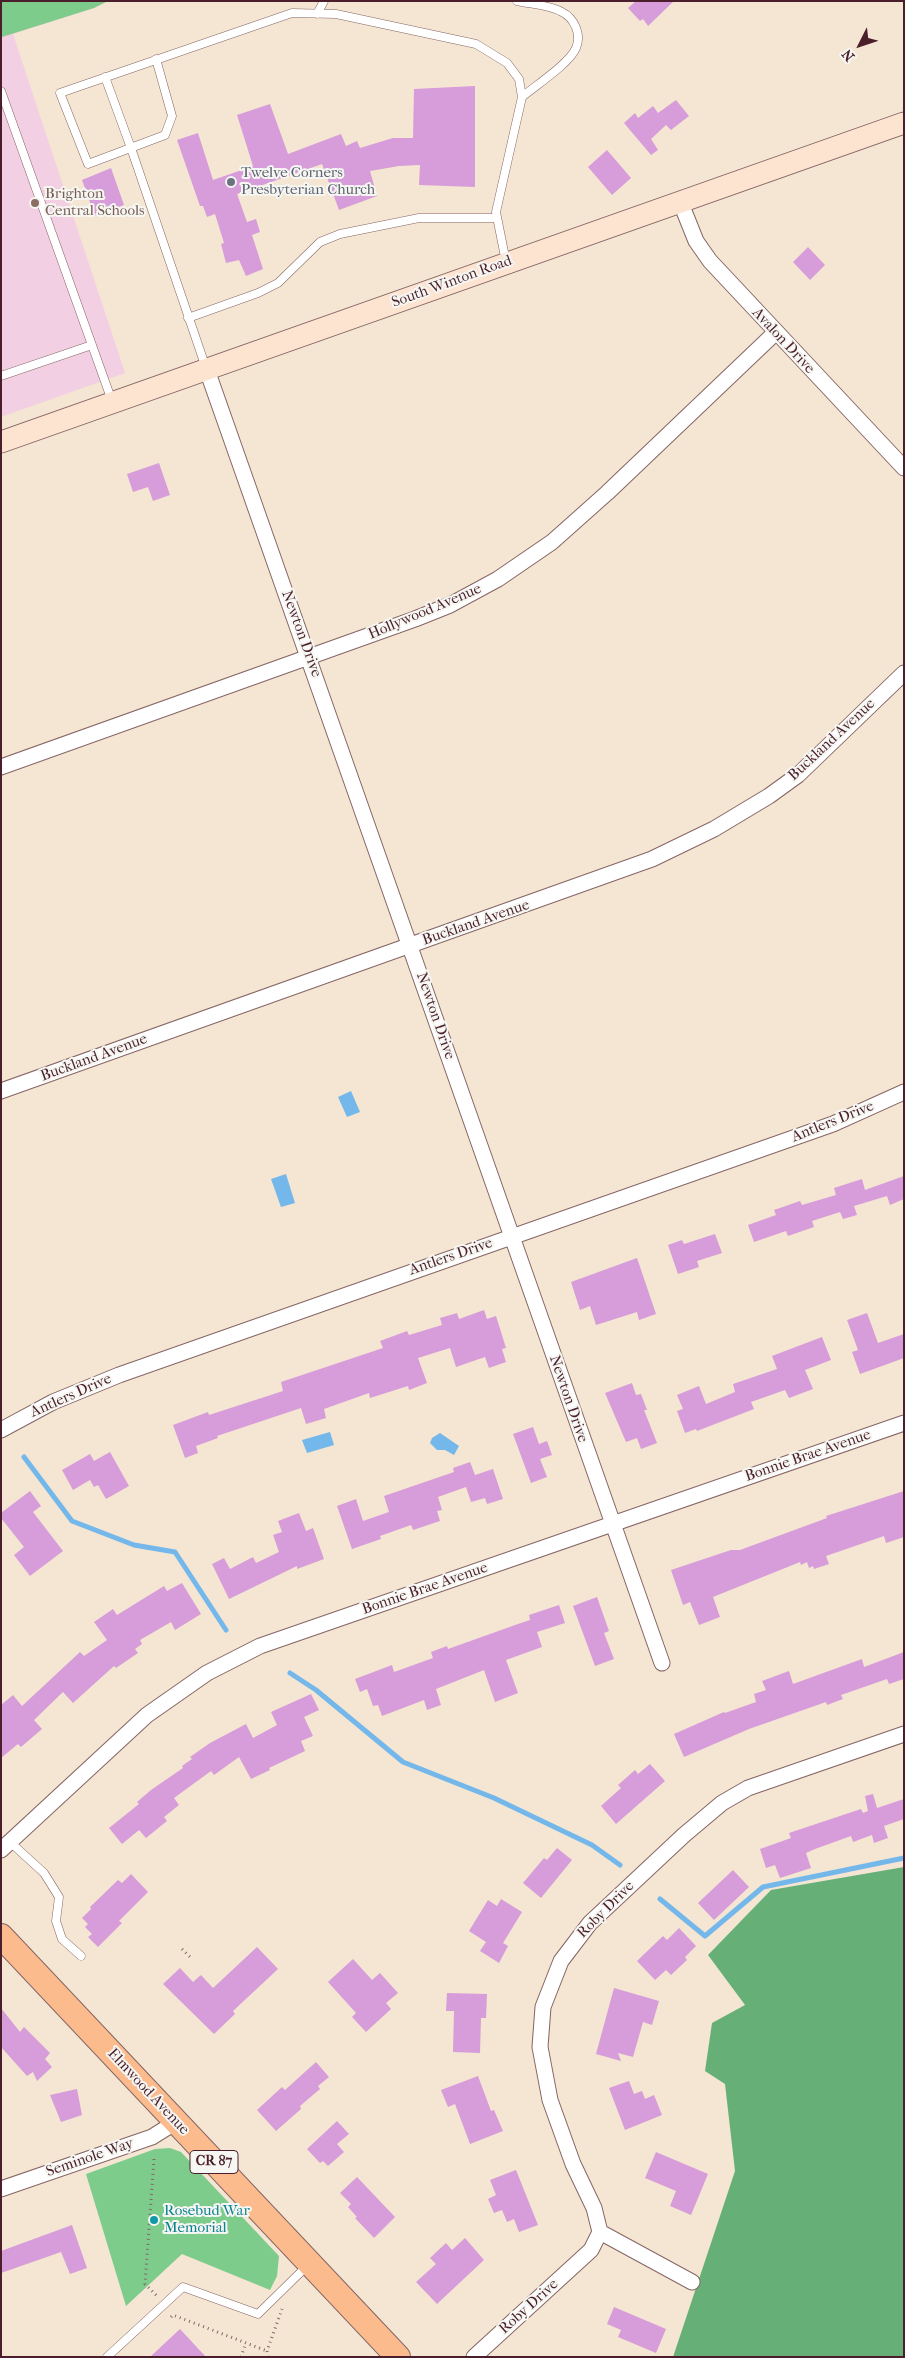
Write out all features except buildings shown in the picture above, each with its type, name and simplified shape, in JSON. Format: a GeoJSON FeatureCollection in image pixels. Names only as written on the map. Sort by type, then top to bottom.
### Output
{"type":"FeatureCollection","features":[{"type":"Feature","properties":{"kind":"main road","name":"South Winton Road"},"geometry":{"type":"LineString","coordinates":[[1,442],[506,262],[904,123]]}},
{"type":"Feature","properties":{"kind":"main road","name":"Elmwood Avenue"},"geometry":{"type":"LineString","coordinates":[[1,1936],[398,2357]]}},
{"type":"Feature","properties":{"kind":"street","name":"Avalon Drive"},"geometry":{"type":"LineString","coordinates":[[680,201],[696,241],[710,261],[904,468]]}},
{"type":"Feature","properties":{"kind":"street","name":"Hollywood Avenue"},"geometry":{"type":"LineString","coordinates":[[1,767],[450,605],[498,579],[526,561],[588,511],[776,333]]}},
{"type":"Feature","properties":{"kind":"street","name":"Newton Drive"},"geometry":{"type":"LineString","coordinates":[[207,370],[662,1663]]}},
{"type":"Feature","properties":{"kind":"street","name":"Buckland Avenue"},"geometry":{"type":"LineString","coordinates":[[1,1091],[652,860],[714,829],[761,801],[798,774],[904,673]]}},
{"type":"Feature","properties":{"kind":"street","name":"Antlers Drive"},"geometry":{"type":"LineString","coordinates":[[1,1430],[52,1402],[119,1375],[833,1124],[904,1092]]}},
{"type":"Feature","properties":{"kind":"street","name":"Bonnie Brae Avenue"},"geometry":{"type":"LineString","coordinates":[[6,1846],[147,1715],[179,1690],[232,1659],[260,1646],[904,1423]]}},
{"type":"Feature","properties":{"kind":"street","name":"Roby Drive"},"geometry":{"type":"LineString","coordinates":[[474,2357],[591,2250],[600,2232],[594,2208],[573,2164],[550,2100],[540,2047],[544,2007],[561,1961],[590,1923],[684,1835],[722,1803],[748,1788],[904,1734]]}},
{"type":"Feature","properties":{"kind":"street","name":"Seminole Way"},"geometry":{"type":"LineString","coordinates":[[1,2189],[152,2137],[176,2122]]}},
{"type":"Feature","properties":{"kind":"street"},"geometry":{"type":"LineString","coordinates":[[600,2232],[692,2282]]}},
{"type":"Feature","properties":{"kind":"lane"},"geometry":{"type":"LineString","coordinates":[[317,14],[324,1]]}},
{"type":"Feature","properties":{"kind":"lane"},"geometry":{"type":"LineString","coordinates":[[517,1],[561,11],[570,18],[577,28],[577,48],[562,64],[522,97]]}},
{"type":"Feature","properties":{"kind":"lane"},"geometry":{"type":"LineString","coordinates":[[156,59],[172,116],[165,135],[88,164],[60,93],[156,59],[292,13],[336,14],[476,44],[507,63],[519,79],[522,97],[496,212],[506,262]]}},
{"type":"Feature","properties":{"kind":"lane"},"geometry":{"type":"LineString","coordinates":[[105,77],[207,370]]}},
{"type":"Feature","properties":{"kind":"lane"},"geometry":{"type":"LineString","coordinates":[[1,91],[5,114],[113,403]]}},
{"type":"Feature","properties":{"kind":"lane"},"geometry":{"type":"LineString","coordinates":[[188,318],[258,293],[278,283],[320,242],[340,234],[419,218],[497,218]]}},
{"type":"Feature","properties":{"kind":"lane"},"geometry":{"type":"LineString","coordinates":[[1,376],[92,345]]}},
{"type":"Feature","properties":{"kind":"lane"},"geometry":{"type":"LineString","coordinates":[[6,1846],[44,1872],[59,1897],[56,1921],[62,1939],[81,1956]]}},
{"type":"Feature","properties":{"kind":"lane"},"geometry":{"type":"LineString","coordinates":[[107,2357],[184,2287],[258,2314],[310,2263]]}},
{"type":"Feature","properties":{"kind":"path"},"geometry":{"type":"LineString","coordinates":[[182,1949],[190,1957]]}},
{"type":"Feature","properties":{"kind":"path"},"geometry":{"type":"LineString","coordinates":[[154,2159],[145,2284],[164,2304]]}},
{"type":"Feature","properties":{"kind":"path"},"geometry":{"type":"LineString","coordinates":[[268,2357],[267,2351],[285,2305]]}},
{"type":"Feature","properties":{"kind":"path"},"geometry":{"type":"LineString","coordinates":[[166,2321],[173,2315],[267,2351]]}},
{"type":"Feature","properties":{"kind":"path"},"geometry":{"type":"LineString","coordinates":[[240,2357],[246,2343]]}},
{"type":"Feature","properties":{"kind":"shaded area","name":"Brighton Central Schools"},"geometry":{"type":"Polygon","coordinates":[[[1,1],[108,1],[94,8],[13,34],[125,373],[1,417],[1,1]]]}},
{"type":"Feature","properties":{"kind":"green space"},"geometry":{"type":"Polygon","coordinates":[[[1,1],[108,1],[94,8],[2,37],[1,1]]]}},
{"type":"Feature","properties":{"kind":"green space"},"geometry":{"type":"Polygon","coordinates":[[[904,1867],[904,2357],[673,2357],[735,2171],[725,2084],[705,2071],[712,2023],[745,2005],[708,1955],[771,1890],[904,1867]]]}},
{"type":"Feature","properties":{"kind":"green space"},"geometry":{"type":"Polygon","coordinates":[[[170,2148],[181,2152],[279,2256],[277,2276],[270,2290],[182,2254],[126,2306],[86,2174],[155,2149],[170,2148]]]}},
{"type":"Feature","properties":{"kind":"water"},"geometry":{"type":"Polygon","coordinates":[[[351,1091],[360,1112],[347,1117],[338,1097],[351,1091]]]}},
{"type":"Feature","properties":{"kind":"water"},"geometry":{"type":"Polygon","coordinates":[[[286,1174],[295,1203],[281,1207],[271,1179],[286,1174]]]}},
{"type":"Feature","properties":{"kind":"water"},"geometry":{"type":"Polygon","coordinates":[[[330,1432],[334,1445],[307,1453],[302,1440],[330,1432]]]}},
{"type":"Feature","properties":{"kind":"water"},"geometry":{"type":"Polygon","coordinates":[[[440,1433],[459,1446],[454,1455],[445,1450],[437,1450],[430,1443],[432,1438],[440,1433]]]}},
{"type":"Feature","properties":{"kind":"waterway"},"geometry":{"type":"LineString","coordinates":[[24,1457],[72,1521],[134,1545],[175,1552],[226,1630]]}},
{"type":"Feature","properties":{"kind":"waterway"},"geometry":{"type":"LineString","coordinates":[[290,1673],[316,1690],[403,1762],[494,1798],[592,1845],[620,1865]]}},
{"type":"Feature","properties":{"kind":"waterway"},"geometry":{"type":"LineString","coordinates":[[660,1899],[705,1936],[763,1887],[904,1858]]}},
{"type":"Feature","properties":{"kind":"place","name":"Twelve Corners Presbyterian Church"},"geometry":{"type":"Point","coordinates":[231,182]}},
{"type":"Feature","properties":{"kind":"place","name":"Brighton Central Schools"},"geometry":{"type":"Point","coordinates":[35,203]}},
{"type":"Feature","properties":{"kind":"place","name":"Rosebud War Memorial"},"geometry":{"type":"Point","coordinates":[154,2220]}}]}
